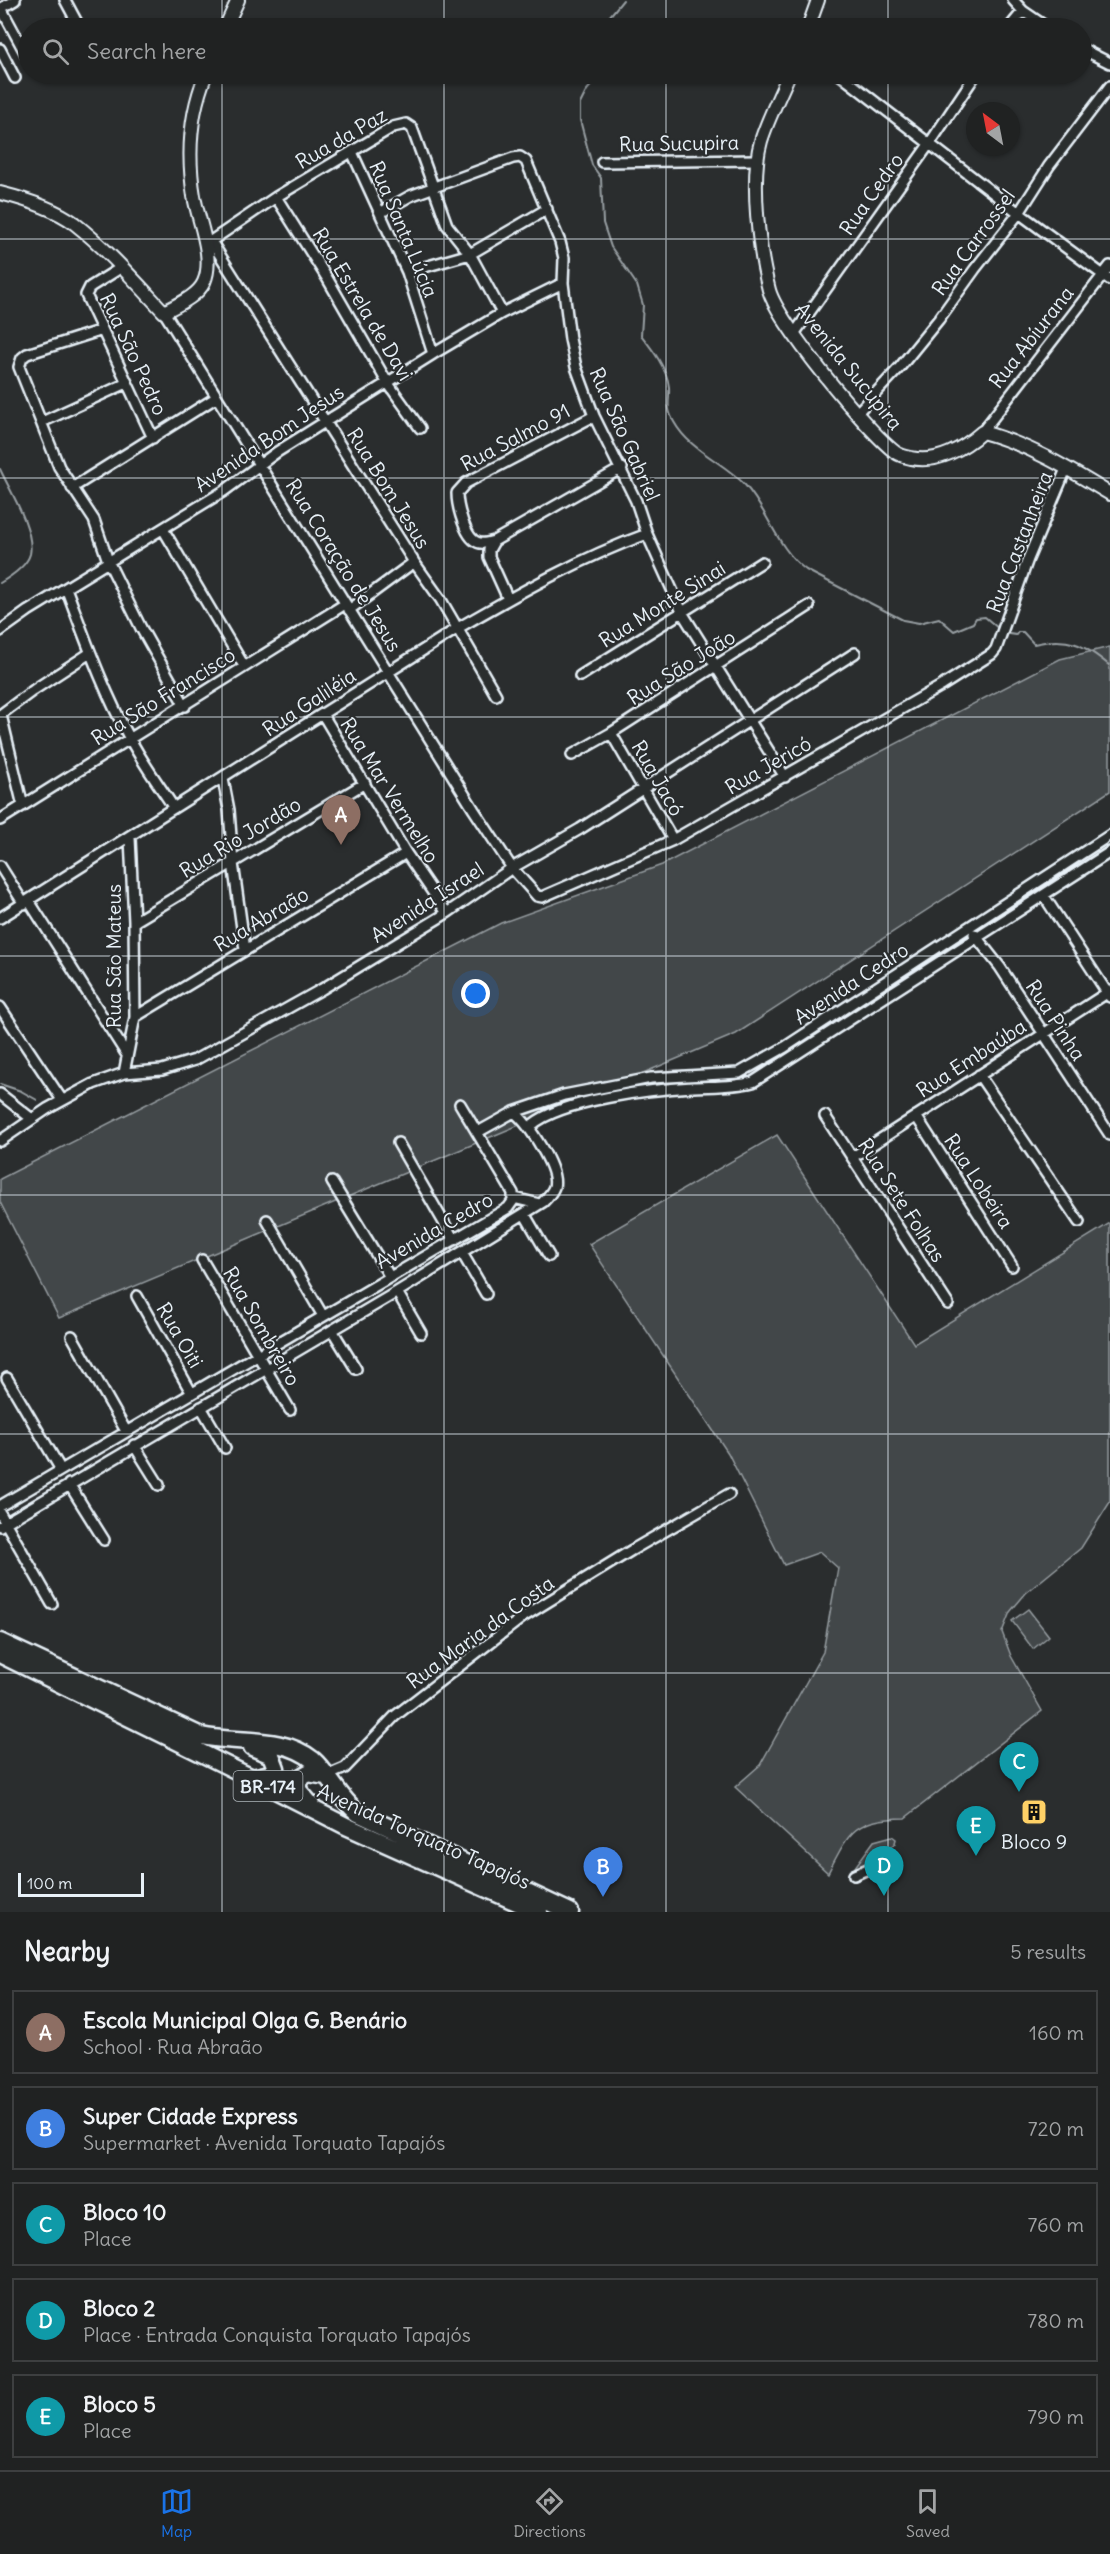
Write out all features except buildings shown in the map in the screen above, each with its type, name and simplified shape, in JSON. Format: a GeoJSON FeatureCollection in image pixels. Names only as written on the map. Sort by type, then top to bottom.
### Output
{"type":"FeatureCollection","features":[{"type":"Feature","properties":{"kind":"highway","name":"Avenida Torquato Tapajós"},"geometry":{"type":"LineString","coordinates":[[0,1642],[201,1736],[275,1744],[296,1750],[316,1762],[337,1792],[358,1813],[570,1912]]}},
{"type":"Feature","properties":{"kind":"highway","name":"Avenida Torquato Tapajós"},"geometry":{"type":"LineString","coordinates":[[0,1654],[324,1815],[539,1912]]}},
{"type":"Feature","properties":{"kind":"highway"},"geometry":{"type":"LineString","coordinates":[[226,1740],[264,1750],[271,1755],[276,1768],[270,1774],[252,1778]]}},
{"type":"Feature","properties":{"kind":"highway"},"geometry":{"type":"LineString","coordinates":[[324,1815],[303,1796],[297,1784],[303,1774],[326,1776]]}},
{"type":"Feature","properties":{"kind":"street"},"geometry":{"type":"LineString","coordinates":[[15,0],[1,8],[18,39]]}},
{"type":"Feature","properties":{"kind":"street"},"geometry":{"type":"LineString","coordinates":[[65,0],[75,18]]}},
{"type":"Feature","properties":{"kind":"street"},"geometry":{"type":"LineString","coordinates":[[230,18],[238,0]]}},
{"type":"Feature","properties":{"kind":"street"},"geometry":{"type":"LineString","coordinates":[[812,18],[818,0]]}},
{"type":"Feature","properties":{"kind":"street"},"geometry":{"type":"LineString","coordinates":[[1013,0],[1033,18]]}},
{"type":"Feature","properties":{"kind":"street"},"geometry":{"type":"LineString","coordinates":[[1018,18],[1023,11]]}},
{"type":"Feature","properties":{"kind":"street"},"geometry":{"type":"LineString","coordinates":[[0,49],[15,78]]}},
{"type":"Feature","properties":{"kind":"street"},"geometry":{"type":"LineString","coordinates":[[1092,54],[1110,63]]}},
{"type":"Feature","properties":{"kind":"street"},"geometry":{"type":"LineString","coordinates":[[164,312],[189,298],[203,285],[206,273],[208,243],[194,197],[190,151],[191,123],[203,84]]}},
{"type":"Feature","properties":{"kind":"street","name":"Avenida Sucupira"},"geometry":{"type":"LineString","coordinates":[[785,84],[761,141],[757,160],[759,224],[770,293],[794,334],[858,413],[897,453],[912,459],[927,459],[968,445],[982,432]]}},
{"type":"Feature","properties":{"kind":"street"},"geometry":{"type":"LineString","coordinates":[[852,84],[1106,277]]}},
{"type":"Feature","properties":{"kind":"street","name":"Rua Cedro"},"geometry":{"type":"LineString","coordinates":[[794,334],[969,84]]}},
{"type":"Feature","properties":{"kind":"street","name":"Rua Carrossel"},"geometry":{"type":"LineString","coordinates":[[858,413],[900,368],[939,320],[1019,213],[1049,166],[1110,86]]}},
{"type":"Feature","properties":{"kind":"street","name":"Rua da Paz"},"geometry":{"type":"LineString","coordinates":[[208,243],[276,197],[398,124],[410,125],[447,225],[470,254],[501,313]]}},
{"type":"Feature","properties":{"kind":"street","name":"Rua Santa Lúcia"},"geometry":{"type":"LineString","coordinates":[[352,152],[407,272],[434,354]]}},
{"type":"Feature","properties":{"kind":"street","name":"Rua São Gabriel"},"geometry":{"type":"LineString","coordinates":[[433,187],[520,157],[526,161],[548,209],[564,258],[563,283],[570,339],[576,367],[594,416],[622,468],[647,534],[682,614],[785,777]]}},
{"type":"Feature","properties":{"kind":"street","name":"Rua Sucupira"},"geometry":{"type":"LineString","coordinates":[[602,162],[757,160]]}},
{"type":"Feature","properties":{"kind":"street"},"geometry":{"type":"LineString","coordinates":[[380,213],[410,196],[433,187]]}},
{"type":"Feature","properties":{"kind":"street","name":"Rua Coração de Jesus"},"geometry":{"type":"LineString","coordinates":[[0,193],[44,208],[72,222],[122,267],[164,312],[347,607],[512,868],[528,888]]}},
{"type":"Feature","properties":{"kind":"street","name":"Rua Estrela de Davi"},"geometry":{"type":"LineString","coordinates":[[276,197],[327,278],[387,382],[420,428]]}},
{"type":"Feature","properties":{"kind":"street"},"geometry":{"type":"LineString","coordinates":[[407,272],[470,254],[548,209]]}},
{"type":"Feature","properties":{"kind":"street","name":"Rua Bom Jesus"},"geometry":{"type":"LineString","coordinates":[[208,243],[326,421],[458,628],[496,695]]}},
{"type":"Feature","properties":{"kind":"street","name":"Rua Abíurana"},"geometry":{"type":"LineString","coordinates":[[982,432],[1106,277],[1110,266]]}},
{"type":"Feature","properties":{"kind":"street","name":"Rua São Pedro"},"geometry":{"type":"LineString","coordinates":[[122,267],[86,291],[88,301],[153,438]]}},
{"type":"Feature","properties":{"kind":"street","name":"Avenida Bom Jesus"},"geometry":{"type":"LineString","coordinates":[[0,631],[108,561],[163,530],[277,452],[387,382],[501,313],[563,283]]}},
{"type":"Feature","properties":{"kind":"street"},"geometry":{"type":"LineString","coordinates":[[102,330],[32,352],[22,358],[19,368],[59,468],[94,520],[108,561],[141,628],[185,706]]}},
{"type":"Feature","properties":{"kind":"street"},"geometry":{"type":"LineString","coordinates":[[42,422],[127,383]]}},
{"type":"Feature","properties":{"kind":"street"},"geometry":{"type":"LineString","coordinates":[[72,488],[217,397]]}},
{"type":"Feature","properties":{"kind":"street","name":"Rua Salmo 91"},"geometry":{"type":"LineString","coordinates":[[494,541],[480,543],[473,540],[458,511],[457,493],[466,483],[594,416]]}},
{"type":"Feature","properties":{"kind":"street"},"geometry":{"type":"LineString","coordinates":[[982,432],[1010,440],[1108,490]]}},
{"type":"Feature","properties":{"kind":"street"},"geometry":{"type":"LineString","coordinates":[[508,599],[489,557],[489,550],[494,541],[622,468]]}},
{"type":"Feature","properties":{"kind":"street","name":"Rua Castanheira"},"geometry":{"type":"LineString","coordinates":[[1005,627],[1028,559],[1066,469]]}},
{"type":"Feature","properties":{"kind":"street"},"geometry":{"type":"LineString","coordinates":[[163,530],[244,666]]}},
{"type":"Feature","properties":{"kind":"street","name":"Rua Galiléia"},"geometry":{"type":"LineString","coordinates":[[0,918],[323,716],[458,628],[593,555],[647,534]]}},
{"type":"Feature","properties":{"kind":"street","name":"Rua São Francisco"},"geometry":{"type":"LineString","coordinates":[[0,820],[185,706],[244,666],[347,607],[414,562]]}},
{"type":"Feature","properties":{"kind":"street","name":"Rua Monte Sinai"},"geometry":{"type":"LineString","coordinates":[[580,676],[762,562]]}},
{"type":"Feature","properties":{"kind":"street"},"geometry":{"type":"LineString","coordinates":[[66,588],[90,653],[130,739],[174,808]]}},
{"type":"Feature","properties":{"kind":"street","name":"Rua São João"},"geometry":{"type":"LineString","coordinates":[[572,755],[611,733],[809,606]]}},
{"type":"Feature","properties":{"kind":"street","name":"Rua Jericó"},"geometry":{"type":"LineString","coordinates":[[528,888],[537,896],[542,897],[673,840],[969,669],[996,649],[1005,627]]}},
{"type":"Feature","properties":{"kind":"street"},"geometry":{"type":"LineString","coordinates":[[23,806],[1,715],[35,689],[90,653]]}},
{"type":"Feature","properties":{"kind":"street","name":"Avenida Israel"},"geometry":{"type":"LineString","coordinates":[[0,1141],[62,1100],[93,1084],[124,1073],[162,1070],[195,1060],[339,979],[447,913],[512,868],[580,829],[855,653]]}},
{"type":"Feature","properties":{"kind":"street","name":"Rua Mar Vermelho"},"geometry":{"type":"LineString","coordinates":[[323,716],[406,853],[447,913]]}},
{"type":"Feature","properties":{"kind":"street","name":"Rua Jacó"},"geometry":{"type":"LineString","coordinates":[[611,733],[673,840]]}},
{"type":"Feature","properties":{"kind":"street"},"geometry":{"type":"LineString","coordinates":[[223,779],[229,810],[232,863],[245,950]]}},
{"type":"Feature","properties":{"kind":"street","name":"Rua Rio Jordão"},"geometry":{"type":"LineString","coordinates":[[134,922],[365,783]]}},
{"type":"Feature","properties":{"kind":"street","name":"Avenida Cedro"},"geometry":{"type":"LineString","coordinates":[[0,1506],[508,1208],[514,1198],[508,1183],[478,1132],[514,1112],[575,1093],[641,1080],[739,1073],[776,1053],[1110,835]]}},
{"type":"Feature","properties":{"kind":"street","name":"Rua São Mateus"},"geometry":{"type":"LineString","coordinates":[[124,1073],[135,1017],[130,838]]}},
{"type":"Feature","properties":{"kind":"street"},"geometry":{"type":"LineString","coordinates":[[1099,843],[1109,855]]}},
{"type":"Feature","properties":{"kind":"street","name":"Rua Abraão"},"geometry":{"type":"LineString","coordinates":[[135,1017],[406,853]]}},
{"type":"Feature","properties":{"kind":"street","name":"Avenida Cedro"},"geometry":{"type":"LineString","coordinates":[[3,1524],[525,1215],[550,1195],[554,1186],[554,1175],[531,1129],[531,1125],[539,1119],[552,1113],[602,1100],[668,1089],[738,1086],[753,1082],[1109,855]]}},
{"type":"Feature","properties":{"kind":"street"},"geometry":{"type":"LineString","coordinates":[[0,866],[127,1054]]}},
{"type":"Feature","properties":{"kind":"street"},"geometry":{"type":"LineString","coordinates":[[1044,896],[1109,993]]}},
{"type":"Feature","properties":{"kind":"street","name":"Rua Pinha"},"geometry":{"type":"LineString","coordinates":[[969,927],[1000,967],[1110,1135]]}},
{"type":"Feature","properties":{"kind":"street","name":"Rua Embaúba"},"geometry":{"type":"LineString","coordinates":[[853,1157],[1042,1033],[1109,993]]}},
{"type":"Feature","properties":{"kind":"street"},"geometry":{"type":"LineString","coordinates":[[0,1007],[62,1100]]}},
{"type":"Feature","properties":{"kind":"street"},"geometry":{"type":"LineString","coordinates":[[820,1024],[827,1035]]}},
{"type":"Feature","properties":{"kind":"street"},"geometry":{"type":"LineString","coordinates":[[979,1075],[1079,1222]]}},
{"type":"Feature","properties":{"kind":"street"},"geometry":{"type":"LineString","coordinates":[[668,1077],[668,1089]]}},
{"type":"Feature","properties":{"kind":"street"},"geometry":{"type":"LineString","coordinates":[[0,1094],[32,1119]]}},
{"type":"Feature","properties":{"kind":"street"},"geometry":{"type":"LineString","coordinates":[[460,1104],[478,1132]]}},
{"type":"Feature","properties":{"kind":"street"},"geometry":{"type":"LineString","coordinates":[[514,1112],[531,1129]]}},
{"type":"Feature","properties":{"kind":"street","name":"Rua Sete Folhas"},"geometry":{"type":"LineString","coordinates":[[825,1116],[948,1304]]}},
{"type":"Feature","properties":{"kind":"street","name":"Rua Lobeira"},"geometry":{"type":"LineString","coordinates":[[916,1116],[1012,1266]]}},
{"type":"Feature","properties":{"kind":"street"},"geometry":{"type":"LineString","coordinates":[[398,1143],[454,1240]]}},
{"type":"Feature","properties":{"kind":"street"},"geometry":{"type":"LineString","coordinates":[[332,1182],[390,1276]]}},
{"type":"Feature","properties":{"kind":"street"},"geometry":{"type":"LineString","coordinates":[[514,1198],[539,1204]]}},
{"type":"Feature","properties":{"kind":"street"},"geometry":{"type":"LineString","coordinates":[[525,1215],[549,1256]]}},
{"type":"Feature","properties":{"kind":"street"},"geometry":{"type":"LineString","coordinates":[[267,1220],[323,1316]]}},
{"type":"Feature","properties":{"kind":"street"},"geometry":{"type":"LineString","coordinates":[[462,1253],[486,1294]]}},
{"type":"Feature","properties":{"kind":"street","name":"Rua Sombreiro"},"geometry":{"type":"LineString","coordinates":[[202,1260],[290,1410]]}},
{"type":"Feature","properties":{"kind":"street"},"geometry":{"type":"LineString","coordinates":[[397,1292],[421,1333]]}},
{"type":"Feature","properties":{"kind":"street","name":"Rua Oiti"},"geometry":{"type":"LineString","coordinates":[[137,1296],[191,1392]]}},
{"type":"Feature","properties":{"kind":"street"},"geometry":{"type":"LineString","coordinates":[[332,1330],[356,1369]]}},
{"type":"Feature","properties":{"kind":"street"},"geometry":{"type":"LineString","coordinates":[[72,1336],[126,1431]]}},
{"type":"Feature","properties":{"kind":"street"},"geometry":{"type":"LineString","coordinates":[[7,1378],[61,1470]]}},
{"type":"Feature","properties":{"kind":"street"},"geometry":{"type":"LineString","coordinates":[[201,1407],[225,1448]]}},
{"type":"Feature","properties":{"kind":"street"},"geometry":{"type":"LineString","coordinates":[[135,1445],[159,1485]]}},
{"type":"Feature","properties":{"kind":"street"},"geometry":{"type":"LineString","coordinates":[[69,1484],[104,1540]]}},
{"type":"Feature","properties":{"kind":"street","name":"Rua Maria da Costa"},"geometry":{"type":"LineString","coordinates":[[326,1776],[345,1768],[395,1716],[524,1617],[632,1550],[729,1494]]}},
{"type":"Feature","properties":{"kind":"street"},"geometry":{"type":"LineString","coordinates":[[0,1513],[3,1524],[52,1604]]}},
{"type":"Feature","properties":{"kind":"street"},"geometry":{"type":"LineString","coordinates":[[854,1875],[870,1868]]}},
{"type":"Feature","properties":{"kind":"shaded area"},"geometry":{"type":"Polygon","coordinates":[[[1110,647],[1110,791],[736,1034],[59,1318],[0,1202],[0,1179],[501,923],[662,865],[1060,659],[1110,647]]]}},
{"type":"Feature","properties":{"kind":"shaded area"},"geometry":{"type":"Polygon","coordinates":[[[777,1135],[914,1344],[1110,1223],[1110,1502],[1081,1548],[1026,1593],[1010,1612],[1002,1632],[1011,1656],[1042,1711],[905,1818],[875,1821],[856,1830],[842,1846],[828,1873],[735,1787],[760,1765],[823,1652],[838,1568],[820,1552],[784,1565],[728,1453],[589,1244],[777,1135]]]}},
{"type":"Feature","properties":{"kind":"shaded area"},"geometry":{"type":"Polygon","coordinates":[[[1028,1609],[1049,1636],[1033,1649],[1012,1621],[1028,1609]]]}},
{"type":"Feature","properties":{"kind":"shaded area"},"geometry":{"type":"Polygon","coordinates":[[[892,1836],[896,1839],[895,1843],[869,1865],[857,1870],[855,1867],[874,1841],[892,1836]]]}},
{"type":"Feature","properties":{"kind":"waterway"},"geometry":{"type":"LineString","coordinates":[[608,18],[623,0]]}},
{"type":"Feature","properties":{"kind":"waterway"},"geometry":{"type":"LineString","coordinates":[[592,84],[580,104],[580,120],[592,165],[601,178],[603,223],[611,247],[637,285],[643,305],[641,335],[658,359],[668,380],[668,404],[674,422],[681,432],[698,449],[745,485],[761,507],[780,541],[806,570],[903,620],[919,623],[939,618],[954,631],[973,623],[976,618],[985,617],[999,629]]}},
{"type":"Feature","properties":{"kind":"waterway"},"geometry":{"type":"LineString","coordinates":[[0,469],[25,522],[31,544],[30,554],[25,563],[18,571],[0,583]]}},
{"type":"Feature","properties":{"kind":"waterway"},"geometry":{"type":"LineString","coordinates":[[1003,633],[1016,635],[1018,632],[1023,632],[1034,644],[1057,641],[1075,644],[1092,652],[1110,666]]}},
{"type":"Feature","properties":{"kind":"waterway"},"geometry":{"type":"LineString","coordinates":[[0,1084],[21,1091],[37,1100]]}},
{"type":"Feature","properties":{"kind":"place","name":"Escola Municipal Olga G. Benário"},"geometry":{"type":"Point","coordinates":[341,845]}},
{"type":"Feature","properties":{"kind":"place","name":"Bloco 10"},"geometry":{"type":"Point","coordinates":[1019,1792]}},
{"type":"Feature","properties":{"kind":"place","name":"Bloco 9"},"geometry":{"type":"Point","coordinates":[1034,1812]}},
{"type":"Feature","properties":{"kind":"place","name":"Bloco 5"},"geometry":{"type":"Point","coordinates":[976,1856]}},
{"type":"Feature","properties":{"kind":"place","name":"Bloco 2"},"geometry":{"type":"Point","coordinates":[884,1896]}},
{"type":"Feature","properties":{"kind":"place","name":"Super Cidade Express"},"geometry":{"type":"Point","coordinates":[603,1897]}}]}
